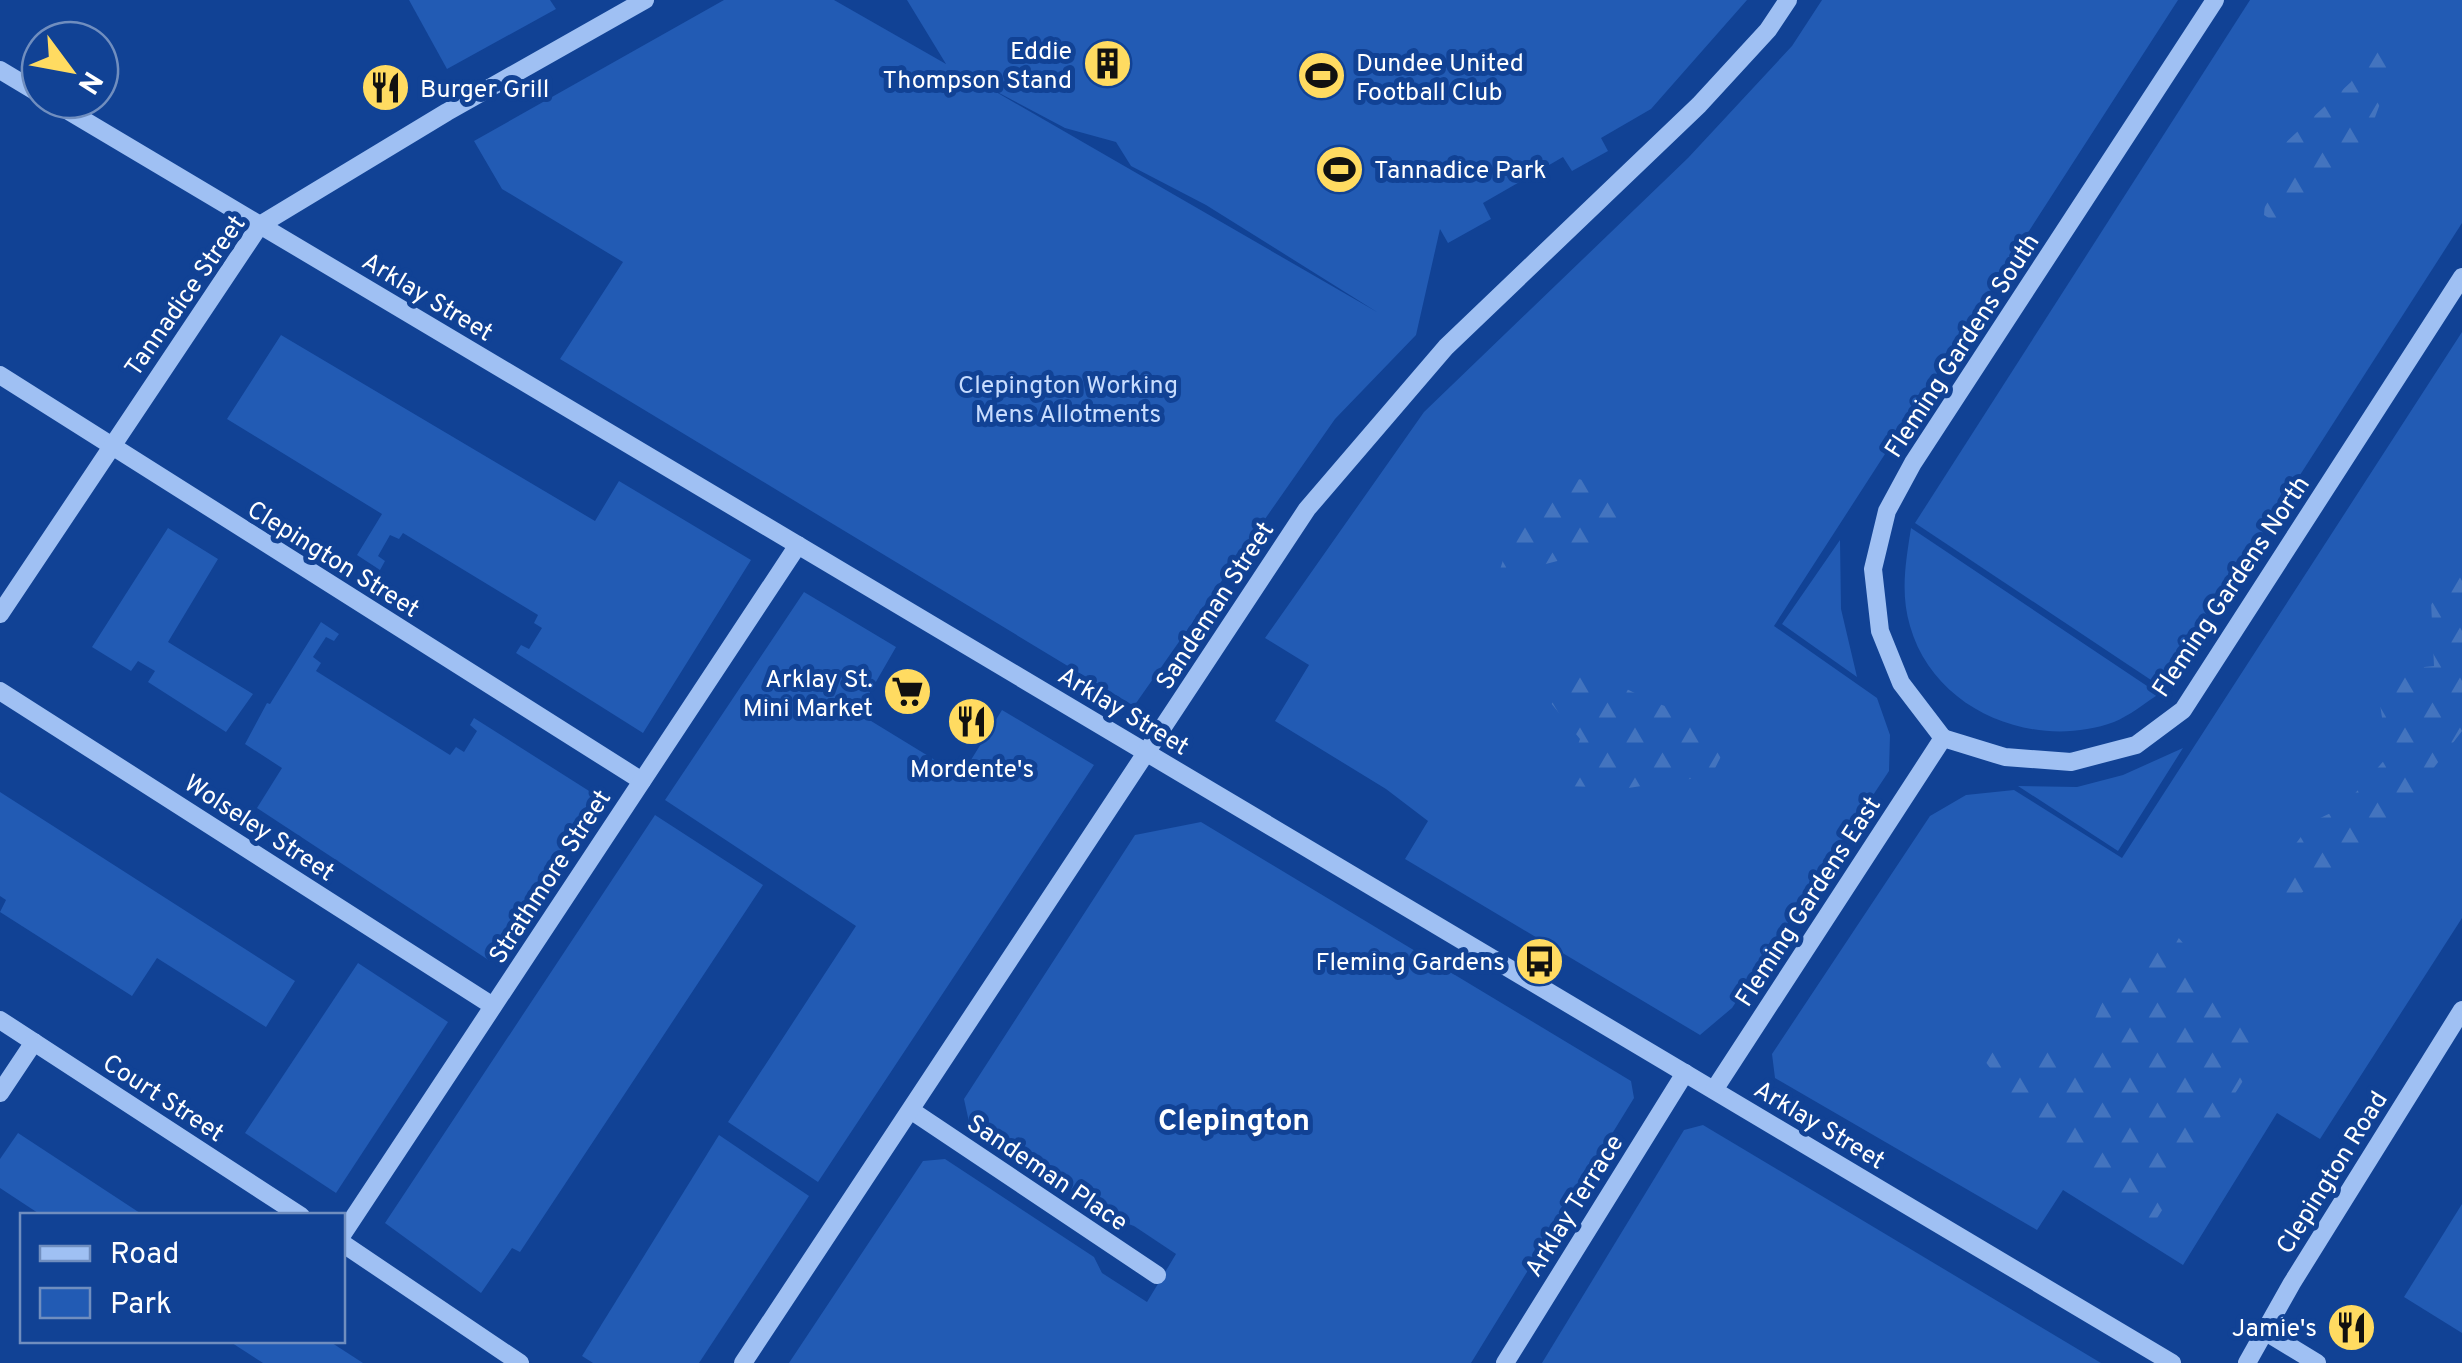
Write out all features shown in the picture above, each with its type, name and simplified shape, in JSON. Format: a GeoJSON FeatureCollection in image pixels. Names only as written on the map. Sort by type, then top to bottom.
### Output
{"type":"FeatureCollection","features":[{"type":"Feature","properties":{"kind":"street","name":"Tannadice Street"},"geometry":{"type":"LineString","coordinates":[[0,614],[260,225],[645,0]]}},
{"type":"Feature","properties":{"kind":"street","name":"Sandeman Street"},"geometry":{"type":"LineString","coordinates":[[743,1363],[1307,509],[1446,347],[1699,105],[1768,30],[1788,0]]}},
{"type":"Feature","properties":{"kind":"street","name":"Fleming Gardens South"},"geometry":{"type":"LineString","coordinates":[[1943,738],[1901,683],[1880,631],[1872,568],[1887,512],[1914,463],[2214,0]]}},
{"type":"Feature","properties":{"kind":"street","name":"Arklay Street"},"geometry":{"type":"LineString","coordinates":[[84,120],[2172,1363]]}},
{"type":"Feature","properties":{"kind":"street","name":"Fleming Gardens North"},"geometry":{"type":"LineString","coordinates":[[1943,738],[2005,757],[2071,762],[2136,744],[2183,710],[2462,277]]}},
{"type":"Feature","properties":{"kind":"street","name":"Clepington Street"},"geometry":{"type":"LineString","coordinates":[[0,376],[642,780]]}},
{"type":"Feature","properties":{"kind":"street","name":"Strathmore Street"},"geometry":{"type":"LineString","coordinates":[[345,1234],[798,545]]}},
{"type":"Feature","properties":{"kind":"street","name":"Wolseley Street"},"geometry":{"type":"LineString","coordinates":[[0,690],[493,1006]]}},
{"type":"Feature","properties":{"kind":"street","name":"Fleming Gardens East"},"geometry":{"type":"LineString","coordinates":[[1714,1090],[1943,738]]}},
{"type":"Feature","properties":{"kind":"street","name":"Clepington Road"},"geometry":{"type":"LineString","coordinates":[[2247,1363],[2292,1283],[2462,1010]]}},
{"type":"Feature","properties":{"kind":"street","name":"Court Street"},"geometry":{"type":"LineString","coordinates":[[0,1020],[296,1213]]}},
{"type":"Feature","properties":{"kind":"street"},"geometry":{"type":"LineString","coordinates":[[0,1093],[34,1042]]}},
{"type":"Feature","properties":{"kind":"street","name":"Arklay Terrace"},"geometry":{"type":"LineString","coordinates":[[1504,1363],[1685,1073]]}},
{"type":"Feature","properties":{"kind":"street","name":"Sandeman Place"},"geometry":{"type":"LineString","coordinates":[[912,1110],[1157,1275]]}},
{"type":"Feature","properties":{"kind":"street"},"geometry":{"type":"LineString","coordinates":[[345,1241],[520,1363]]}},
{"type":"Feature","properties":{"kind":"street"},"geometry":{"type":"LineString","coordinates":[[2266,1332],[2316,1363]]}},
{"type":"Feature","properties":{"kind":"green space"},"geometry":{"type":"Polygon","coordinates":[[[409,0],[550,0],[556,9],[447,69],[409,0]]]}},
{"type":"Feature","properties":{"kind":"green space","name":"Clepington Working Mens Allotments"},"geometry":{"type":"Polygon","coordinates":[[[724,0],[834,0],[946,64],[907,0],[1747,0],[1651,109],[1601,138],[1608,151],[1572,171],[1563,157],[1483,203],[1491,219],[1448,243],[1440,229],[1416,335],[1335,419],[1134,706],[560,359],[623,262],[502,189],[474,141],[724,0]],[[984,85],[1377,312],[1206,205],[1131,166],[1116,142],[1065,128],[984,85]]]}},
{"type":"Feature","properties":{"kind":"green space"},"geometry":{"type":"Polygon","coordinates":[[[1822,0],[2178,0],[1774,626],[1877,698],[1890,735],[1889,771],[1732,1008],[1700,1035],[1405,859],[1428,821],[1386,789],[1275,721],[1309,665],[1265,638],[1424,412],[1688,158],[1792,46],[1822,0]]]}},
{"type":"Feature","properties":{"kind":"green space"},"geometry":{"type":"Polygon","coordinates":[[[2250,0],[2462,0],[2462,223],[2163,688],[1915,523],[2250,0]]]}},
{"type":"Feature","properties":{"kind":"green space"},"geometry":{"type":"Polygon","coordinates":[[[2384,45],[2397,58],[2371,128],[2286,229],[2264,215],[2266,190],[2295,172],[2282,146],[2351,82],[2366,54],[2384,45]]]}},
{"type":"Feature","properties":{"kind":"green space"},"geometry":{"type":"Polygon","coordinates":[[[2462,332],[2462,918],[2320,1139],[2277,1113],[2183,1265],[2063,1190],[2037,1230],[1775,1078],[1772,1054],[1930,816],[1966,795],[2014,790],[2122,858],[2462,332]]]}},
{"type":"Feature","properties":{"kind":"green space"},"geometry":{"type":"Polygon","coordinates":[[[281,335],[595,521],[619,481],[751,560],[643,733],[516,653],[521,645],[529,649],[542,628],[534,623],[538,615],[403,533],[399,539],[390,535],[378,556],[385,561],[380,570],[357,555],[382,514],[227,419],[281,335]]]}},
{"type":"Feature","properties":{"kind":"green space"},"geometry":{"type":"Polygon","coordinates":[[[1558,475],[1618,487],[1636,524],[1573,557],[1498,576],[1520,507],[1558,475]]]}},
{"type":"Feature","properties":{"kind":"green space"},"geometry":{"type":"Polygon","coordinates":[[[168,528],[218,559],[168,642],[253,694],[226,732],[148,682],[155,671],[138,661],[131,671],[92,647],[168,528]]]}},
{"type":"Feature","properties":{"kind":"green space"},"geometry":{"type":"Polygon","coordinates":[[[1911,528],[2159,694],[2114,722],[2083,730],[2021,727],[1991,717],[1964,701],[1941,681],[1922,656],[1910,626],[1905,589],[1911,528]]]}},
{"type":"Feature","properties":{"kind":"green space"},"geometry":{"type":"Polygon","coordinates":[[[1840,540],[1841,609],[1857,677],[1782,624],[1840,540]]]}},
{"type":"Feature","properties":{"kind":"green space"},"geometry":{"type":"Polygon","coordinates":[[[2462,560],[2462,731],[2399,813],[2287,905],[2256,897],[2312,822],[2343,807],[2388,756],[2375,672],[2434,666],[2431,601],[2462,560]]]}},
{"type":"Feature","properties":{"kind":"green space"},"geometry":{"type":"Polygon","coordinates":[[[804,592],[896,647],[858,713],[961,776],[1002,710],[1094,765],[818,1182],[728,1122],[856,926],[665,800],[804,592]]]}},
{"type":"Feature","properties":{"kind":"green space"},"geometry":{"type":"Polygon","coordinates":[[[321,622],[339,634],[334,641],[326,637],[313,657],[321,663],[316,671],[450,755],[456,747],[464,752],[477,731],[470,725],[474,718],[597,796],[490,961],[257,808],[282,768],[245,744],[267,703],[270,704],[321,622]]]}},
{"type":"Feature","properties":{"kind":"green space"},"geometry":{"type":"Polygon","coordinates":[[[1584,668],[1651,701],[1734,731],[1711,776],[1628,788],[1563,786],[1580,739],[1538,687],[1584,668]]]}},
{"type":"Feature","properties":{"kind":"green space"},"geometry":{"type":"Polygon","coordinates":[[[2183,748],[2118,851],[2018,786],[2077,787],[2123,775],[2183,748]]]}},
{"type":"Feature","properties":{"kind":"green space"},"geometry":{"type":"Polygon","coordinates":[[[0,792],[295,981],[266,1027],[157,958],[132,996],[0,912],[6,900],[0,896],[0,792]]]}},
{"type":"Feature","properties":{"kind":"green space"},"geometry":{"type":"Polygon","coordinates":[[[655,815],[763,885],[520,1252],[512,1248],[481,1293],[385,1223],[655,815]]]}},
{"type":"Feature","properties":{"kind":"green space"},"geometry":{"type":"Polygon","coordinates":[[[1201,822],[1631,1081],[1634,1098],[1471,1363],[789,1363],[923,1161],[945,1159],[1094,1257],[1102,1273],[1147,1302],[1176,1254],[1134,1226],[1117,1220],[969,1122],[964,1099],[1135,835],[1201,822]]]}},
{"type":"Feature","properties":{"kind":"green space"},"geometry":{"type":"Polygon","coordinates":[[[2169,926],[2266,1044],[2154,1223],[2059,1158],[1978,1052],[2084,1043],[2123,956],[2169,926]]]}},
{"type":"Feature","properties":{"kind":"green space"},"geometry":{"type":"Polygon","coordinates":[[[358,963],[448,1022],[336,1193],[245,1133],[358,963]]]}},
{"type":"Feature","properties":{"kind":"green space"},"geometry":{"type":"Polygon","coordinates":[[[1703,1125],[2101,1363],[1542,1363],[1684,1130],[1703,1125]]]}},
{"type":"Feature","properties":{"kind":"green space"},"geometry":{"type":"Polygon","coordinates":[[[18,1133],[140,1213],[38,1213],[0,1188],[0,1159],[18,1133]]]}},
{"type":"Feature","properties":{"kind":"green space"},"geometry":{"type":"Polygon","coordinates":[[[719,1135],[809,1196],[699,1363],[593,1363],[582,1356],[719,1135]]]}},
{"type":"Feature","properties":{"kind":"green space"},"geometry":{"type":"Polygon","coordinates":[[[2462,1204],[2462,1333],[2404,1297],[2462,1204]]]}},
{"type":"Feature","properties":{"kind":"green space"},"geometry":{"type":"Polygon","coordinates":[[[232,1343],[332,1343],[363,1363],[263,1363],[232,1343]]]}},
{"type":"Feature","properties":{"kind":"place","name":"Eddie Thompson Stand"},"geometry":{"type":"Point","coordinates":[1107,64]}},
{"type":"Feature","properties":{"kind":"place","name":"Dundee United Football Club"},"geometry":{"type":"Point","coordinates":[1321,76]}},
{"type":"Feature","properties":{"kind":"place","name":"Burger Grill"},"geometry":{"type":"Point","coordinates":[385,88]}},
{"type":"Feature","properties":{"kind":"place","name":"Tannadice Park"},"geometry":{"type":"Point","coordinates":[1339,169]}},
{"type":"Feature","properties":{"kind":"place","name":"Arklay St. Mini Market"},"geometry":{"type":"Point","coordinates":[908,692]}},
{"type":"Feature","properties":{"kind":"place","name":"Mordente's"},"geometry":{"type":"Point","coordinates":[972,722]}},
{"type":"Feature","properties":{"kind":"place","name":"Fleming Gardens"},"geometry":{"type":"Point","coordinates":[1540,961]}},
{"type":"Feature","properties":{"kind":"place","name":"Jamie's"},"geometry":{"type":"Point","coordinates":[2352,1327]}},
{"type":"Feature","properties":{"kind":"district","name":"Clepington"},"geometry":{"type":"Point","coordinates":[1234,1120]}}]}
